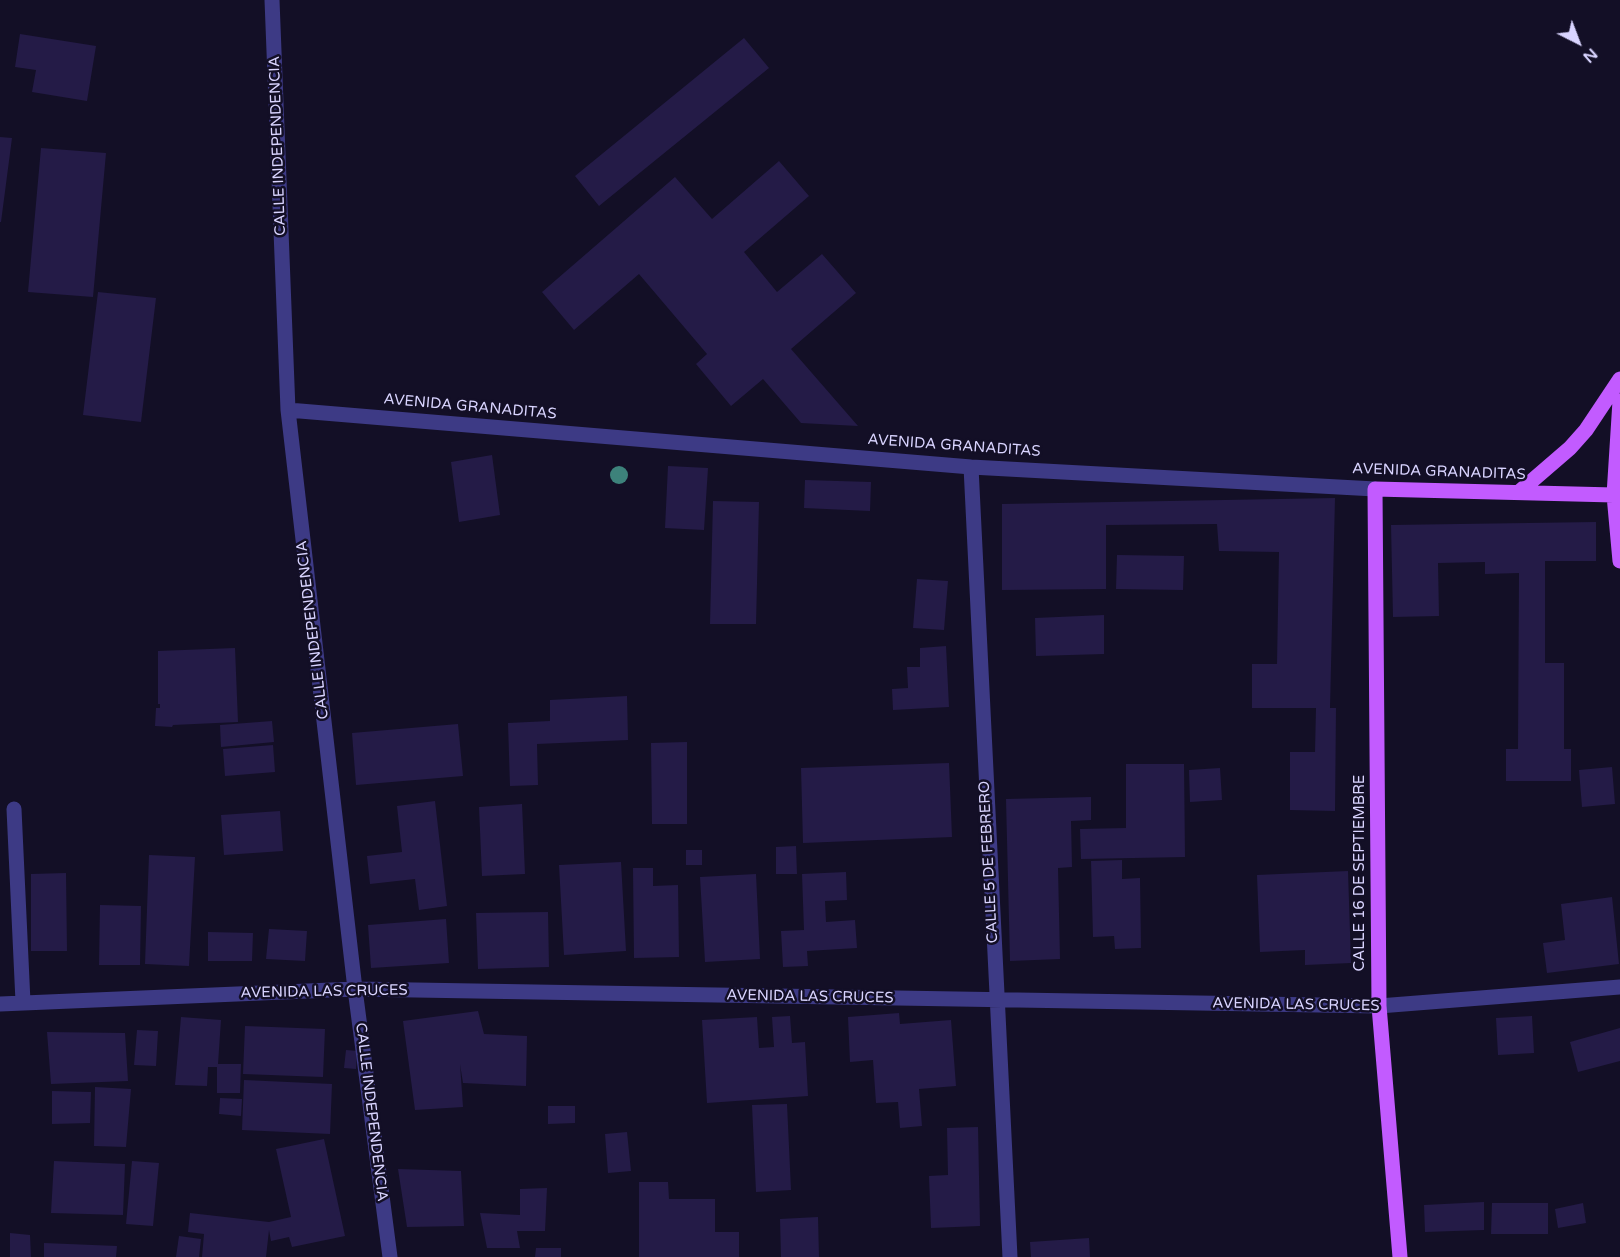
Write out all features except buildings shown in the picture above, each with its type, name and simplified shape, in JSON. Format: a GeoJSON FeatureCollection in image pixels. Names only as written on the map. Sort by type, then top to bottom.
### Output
{"type":"FeatureCollection","features":[{"type":"Feature","properties":{"kind":"main road"},"geometry":{"type":"LineString","coordinates":[[1519,492],[1570,448],[1586,430],[1620,380]]}},
{"type":"Feature","properties":{"kind":"main road"},"geometry":{"type":"LineString","coordinates":[[1620,401],[1617,495],[1620,561]]}},
{"type":"Feature","properties":{"kind":"main road","name":"AVENIDA GRANADITAS"},"geometry":{"type":"LineString","coordinates":[[1375,489],[1617,495]]}},
{"type":"Feature","properties":{"kind":"main road","name":"CALLE 16 DE SEPTIEMBRE"},"geometry":{"type":"LineString","coordinates":[[1375,489],[1378,1006],[1401,1257]]}},
{"type":"Feature","properties":{"kind":"street","name":"CALLE INDEPENDENCIA"},"geometry":{"type":"LineString","coordinates":[[272,0],[288,410],[355,989],[390,1257]]}},
{"type":"Feature","properties":{"kind":"street","name":"AVENIDA GRANADITAS"},"geometry":{"type":"LineString","coordinates":[[288,410],[971,466],[1375,489]]}},
{"type":"Feature","properties":{"kind":"street","name":"CALLE 5 DE FEBRERO"},"geometry":{"type":"LineString","coordinates":[[971,466],[1010,1257]]}},
{"type":"Feature","properties":{"kind":"street"},"geometry":{"type":"LineString","coordinates":[[14,809],[23,1002]]}},
{"type":"Feature","properties":{"kind":"street","name":"AVENIDA LAS CRUCES"},"geometry":{"type":"LineString","coordinates":[[0,1004],[355,989],[1378,1006],[1620,987]]}}]}
